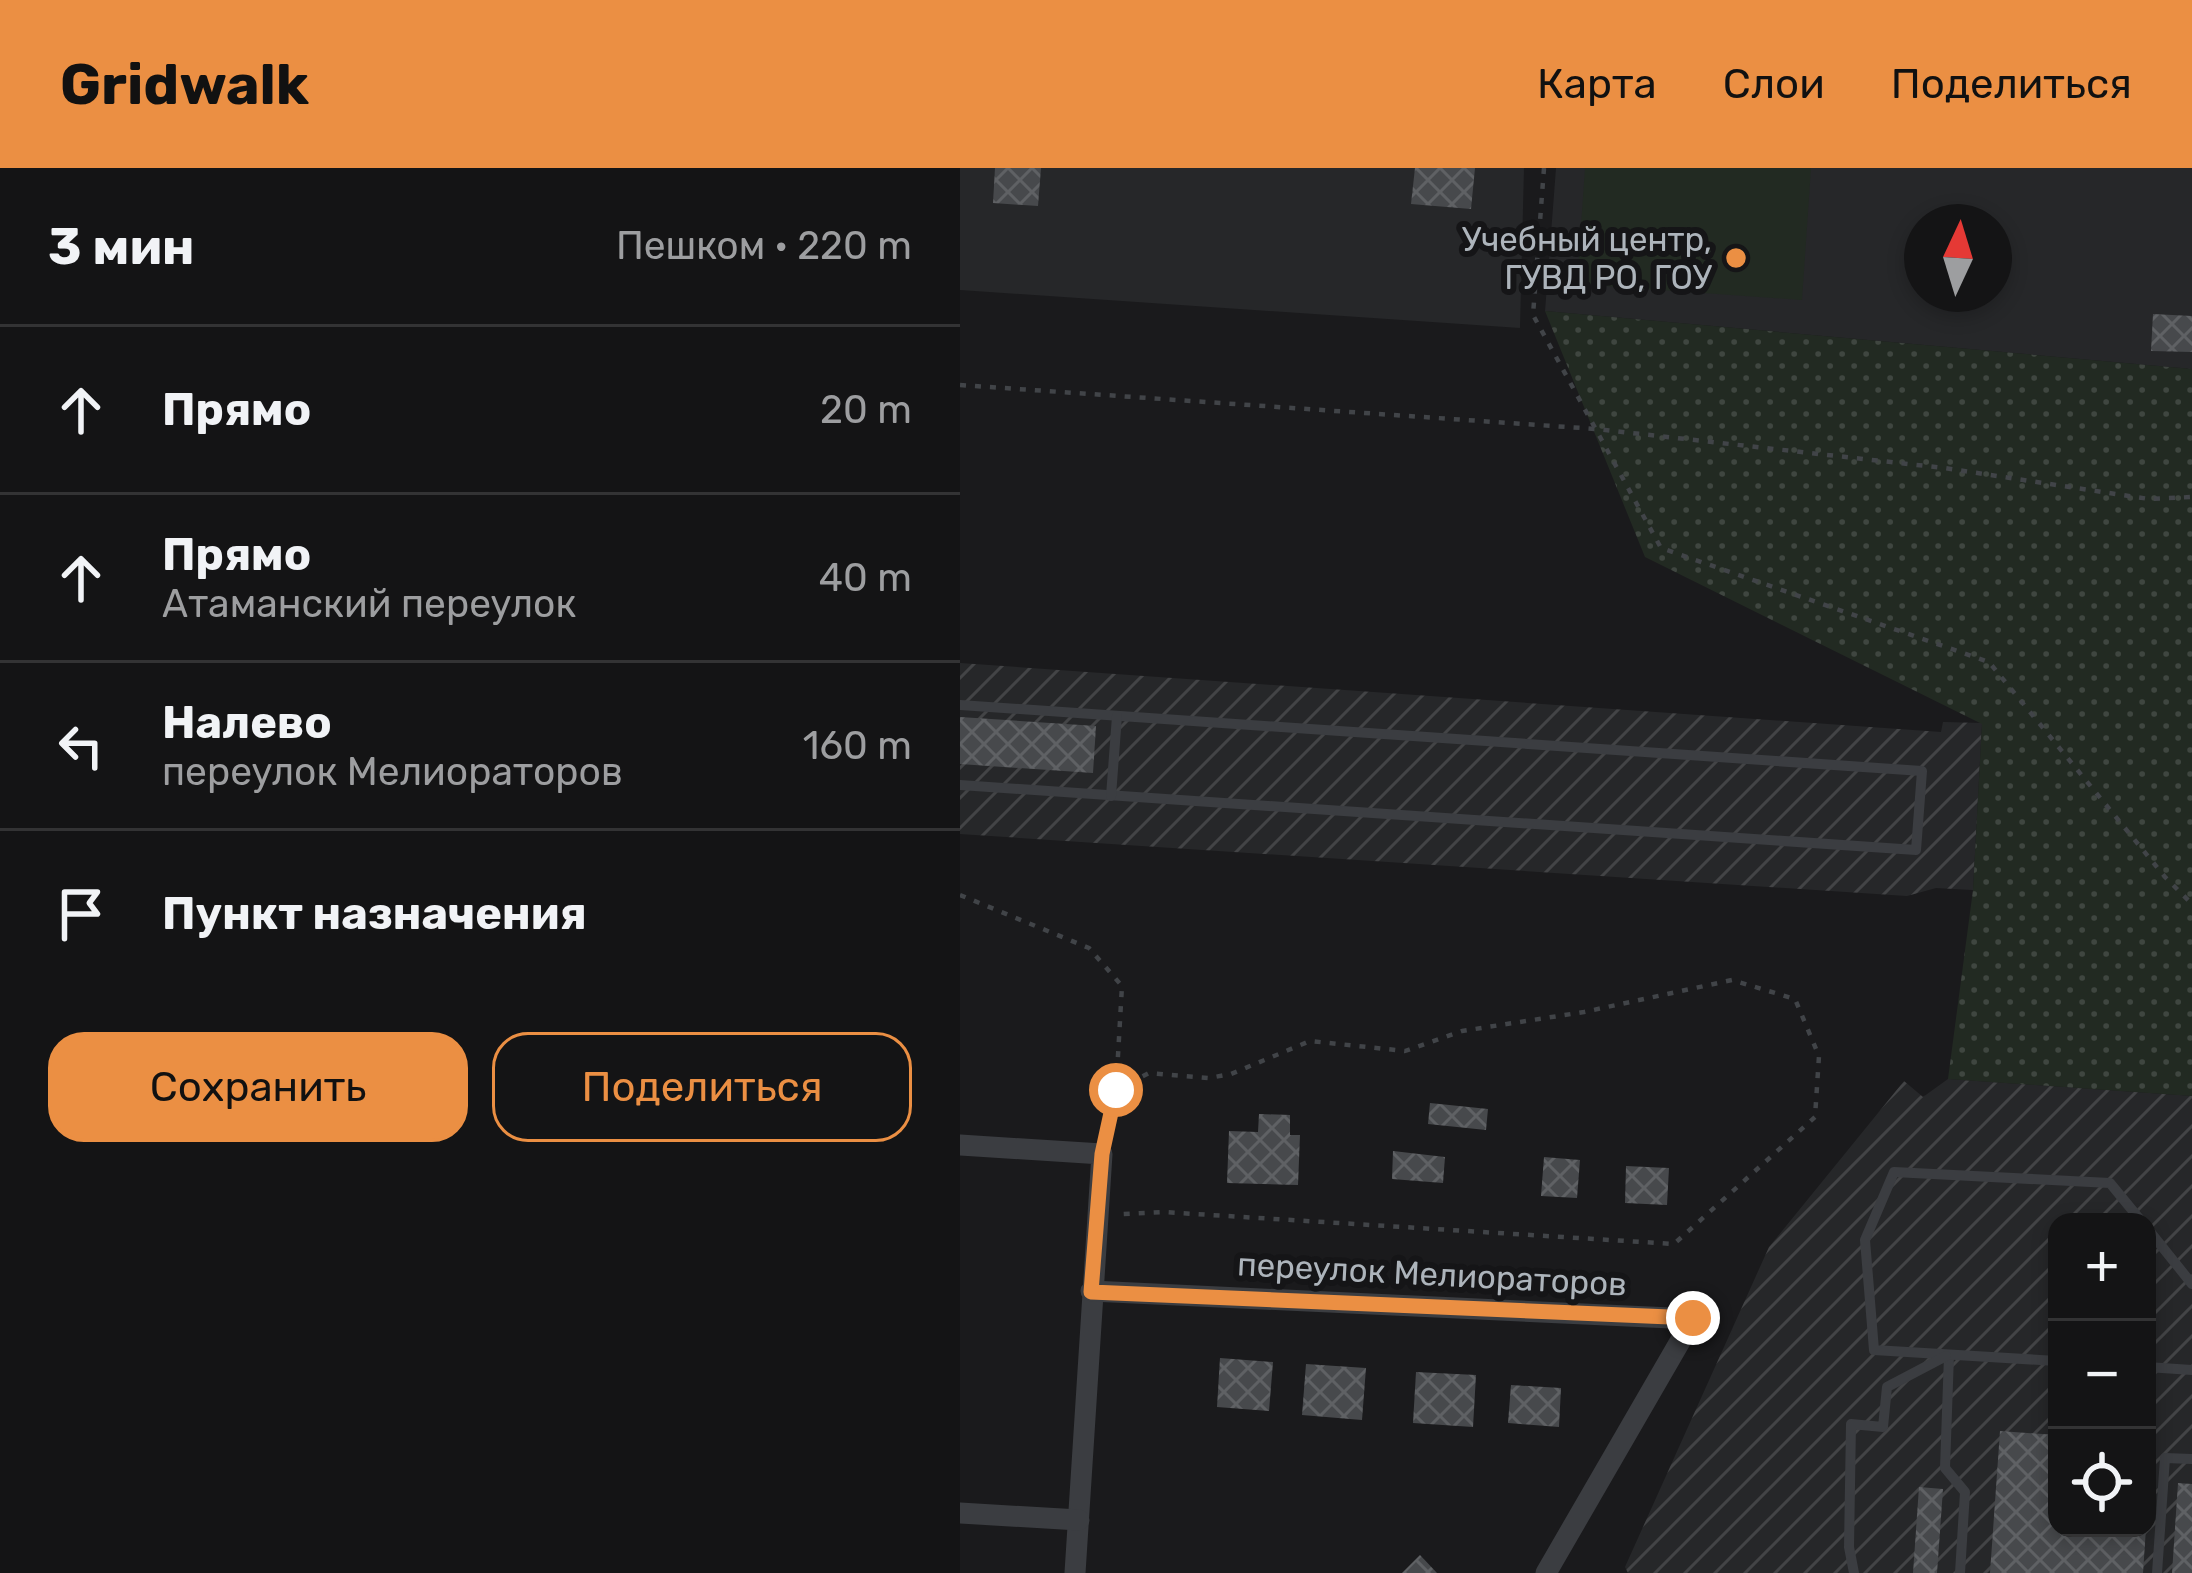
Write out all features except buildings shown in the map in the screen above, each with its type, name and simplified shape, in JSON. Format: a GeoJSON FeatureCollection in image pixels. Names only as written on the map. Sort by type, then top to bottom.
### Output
{"type":"FeatureCollection","features":[{"type":"Feature","properties":{"kind":"street"},"geometry":{"type":"LineString","coordinates":[[960,1145],[1102,1154],[1075,1573]]}},
{"type":"Feature","properties":{"kind":"street","name":"переулок Мелиораторов"},"geometry":{"type":"LineString","coordinates":[[1091,1292],[1693,1318],[1546,1573]]}},
{"type":"Feature","properties":{"kind":"street"},"geometry":{"type":"LineString","coordinates":[[960,1513],[1079,1520]]}},
{"type":"Feature","properties":{"kind":"lane"},"geometry":{"type":"LineString","coordinates":[[960,705],[1922,771],[1916,850],[960,785]]}},
{"type":"Feature","properties":{"kind":"lane"},"geometry":{"type":"LineString","coordinates":[[1111,796],[1117,716]]}},
{"type":"Feature","properties":{"kind":"lane"},"geometry":{"type":"LineString","coordinates":[[2048,1360],[1874,1350],[1865,1240],[1894,1172],[2110,1183],[2134,1213]]}},
{"type":"Feature","properties":{"kind":"lane"},"geometry":{"type":"LineString","coordinates":[[2156,1240],[2192,1284]]}},
{"type":"Feature","properties":{"kind":"lane"},"geometry":{"type":"LineString","coordinates":[[1854,1573],[1851,1424],[1882,1427],[1887,1387],[1949,1355]]}},
{"type":"Feature","properties":{"kind":"lane"},"geometry":{"type":"LineString","coordinates":[[1949,1355],[1946,1468],[1965,1492],[1960,1573]]}},
{"type":"Feature","properties":{"kind":"lane"},"geometry":{"type":"LineString","coordinates":[[2156,1368],[2192,1370]]}},
{"type":"Feature","properties":{"kind":"lane"},"geometry":{"type":"LineString","coordinates":[[2158,1573],[2165,1458],[2192,1459]]}},
{"type":"Feature","properties":{"kind":"path"},"geometry":{"type":"LineString","coordinates":[[1544,168],[1533,315],[1661,548],[1989,662],[2192,904]]}},
{"type":"Feature","properties":{"kind":"path"},"geometry":{"type":"LineString","coordinates":[[960,385],[1595,429],[1944,468],[2149,499],[2192,497]]}},
{"type":"Feature","properties":{"kind":"path"},"geometry":{"type":"LineString","coordinates":[[960,895],[1088,948],[1123,986],[1116,1090],[1102,1154]]}},
{"type":"Feature","properties":{"kind":"path"},"geometry":{"type":"LineString","coordinates":[[1097,1215],[1163,1212],[1674,1244],[1815,1117],[1819,1056],[1795,998],[1732,980],[1584,1012],[1462,1031],[1405,1051],[1310,1042],[1231,1074],[1209,1078],[1149,1073],[1116,1090]]}},
{"type":"Feature","properties":{"kind":"shaded area"},"geometry":{"type":"Polygon","coordinates":[[[960,168],[1524,168],[1520,328],[960,290],[960,168]]]}},
{"type":"Feature","properties":{"kind":"shaded area","name":"Учебный центр, ГУВД РО, ГОУ"},"geometry":{"type":"Polygon","coordinates":[[[1556,168],[2192,168],[2192,369],[1545,311],[1556,168]]]}},
{"type":"Feature","properties":{"kind":"shaded area"},"geometry":{"type":"Polygon","coordinates":[[[1585,168],[1811,168],[1802,300],[1577,284],[1585,168]]]}},
{"type":"Feature","properties":{"kind":"shaded area"},"geometry":{"type":"Polygon","coordinates":[[[1545,311],[2192,369],[2192,1096],[1948,1079],[1973,890],[1982,724],[1645,557],[1545,311]]]}},
{"type":"Feature","properties":{"kind":"shaded area"},"geometry":{"type":"Polygon","coordinates":[[[960,663],[1941,732],[1943,722],[1982,723],[1973,890],[1936,888],[1907,896],[960,834],[960,663]]]}},
{"type":"Feature","properties":{"kind":"shaded area"},"geometry":{"type":"Polygon","coordinates":[[[1948,1079],[2192,1096],[2192,1573],[1628,1573],[1625,1567],[1769,1247],[1904,1081],[1923,1097],[1948,1079]]]}},
{"type":"Feature","properties":{"kind":"place","name":"Учебный центр, ГУВД РО, ГОУ"},"geometry":{"type":"Point","coordinates":[1736,258]}},
{"type":"Feature","properties":{"kind":"route"},"geometry":{"type":"LineString","coordinates":[[1116,1090],[1102,1154],[1091,1292],[1693,1318]]}}]}
